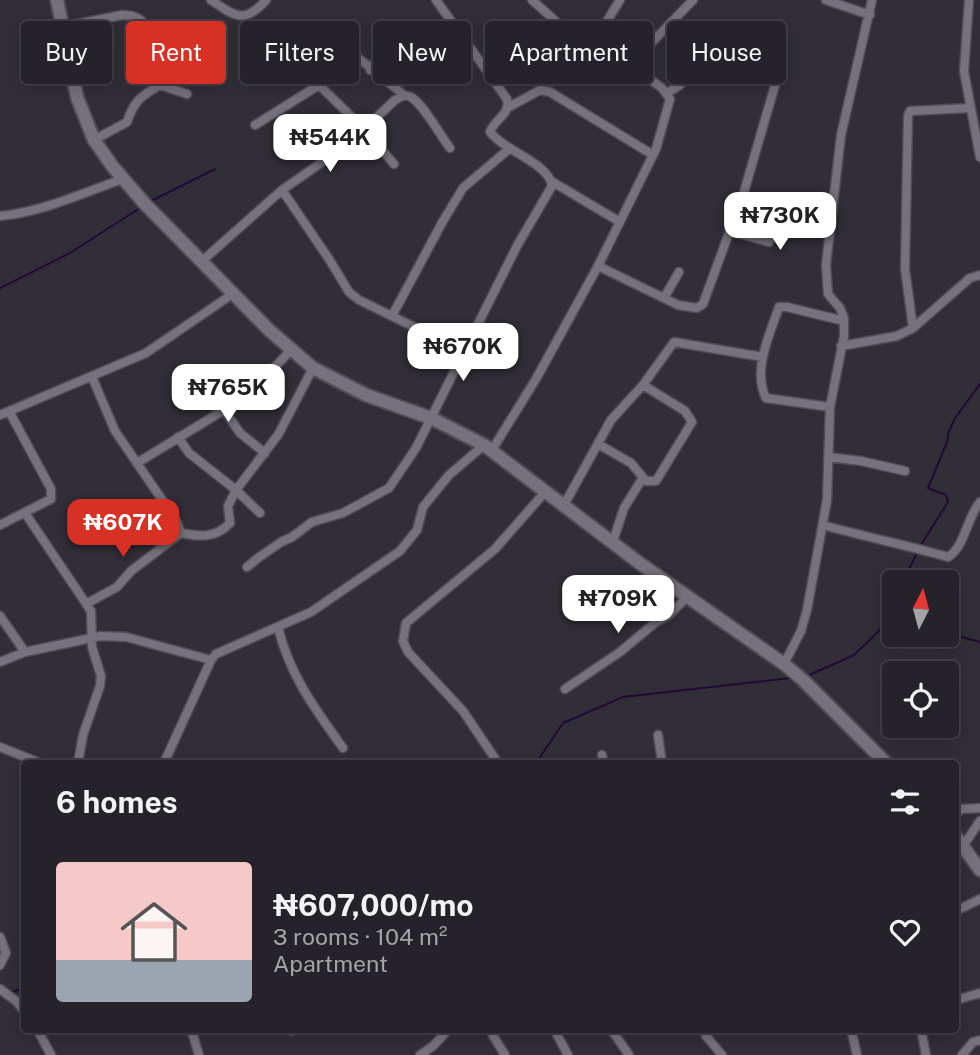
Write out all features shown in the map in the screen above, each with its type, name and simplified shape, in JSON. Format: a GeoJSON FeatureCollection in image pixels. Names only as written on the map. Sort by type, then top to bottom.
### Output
{"type":"FeatureCollection","features":[{"type":"Feature","properties":{"kind":"main road"},"geometry":{"type":"LineString","coordinates":[[57,0],[61,21]]}},
{"type":"Feature","properties":{"kind":"main road"},"geometry":{"type":"LineString","coordinates":[[74,84],[94,141],[123,179],[291,350],[313,368],[366,395],[431,418],[488,448],[687,597],[785,664],[883,760]]}},
{"type":"Feature","properties":{"kind":"main road"},"geometry":{"type":"LineString","coordinates":[[959,842],[980,870]]}},
{"type":"Feature","properties":{"kind":"street"},"geometry":{"type":"LineString","coordinates":[[211,0],[235,16],[244,17],[251,15],[266,0]]}},
{"type":"Feature","properties":{"kind":"street"},"geometry":{"type":"LineString","coordinates":[[436,0],[507,99],[509,107]]}},
{"type":"Feature","properties":{"kind":"street"},"geometry":{"type":"LineString","coordinates":[[532,0],[556,21]]}},
{"type":"Feature","properties":{"kind":"street"},"geometry":{"type":"LineString","coordinates":[[607,21],[620,0]]}},
{"type":"Feature","properties":{"kind":"street"},"geometry":{"type":"LineString","coordinates":[[653,42],[694,0]]}},
{"type":"Feature","properties":{"kind":"street"},"geometry":{"type":"LineString","coordinates":[[826,0],[870,15]]}},
{"type":"Feature","properties":{"kind":"street"},"geometry":{"type":"LineString","coordinates":[[785,664],[801,631],[807,610],[824,525],[830,407],[844,321],[840,308],[828,294],[830,231],[841,135],[872,0]]}},
{"type":"Feature","properties":{"kind":"street"},"geometry":{"type":"LineString","coordinates":[[969,0],[964,71],[980,157]]}},
{"type":"Feature","properties":{"kind":"street"},"geometry":{"type":"LineString","coordinates":[[89,21],[132,15],[144,22],[148,29],[160,85]]}},
{"type":"Feature","properties":{"kind":"street"},"geometry":{"type":"LineString","coordinates":[[359,60],[404,95],[411,97],[450,148]]}},
{"type":"Feature","properties":{"kind":"street"},"geometry":{"type":"LineString","coordinates":[[370,70],[373,65]]}},
{"type":"Feature","properties":{"kind":"street"},"geometry":{"type":"LineString","coordinates":[[165,760],[216,654],[311,612],[400,551],[416,530],[423,506],[449,475],[488,448],[536,379],[598,266],[653,155],[670,99],[653,81]]}},
{"type":"Feature","properties":{"kind":"street"},"geometry":{"type":"LineString","coordinates":[[667,93],[681,84]]}},
{"type":"Feature","properties":{"kind":"street"},"geometry":{"type":"LineString","coordinates":[[598,266],[688,308],[697,308],[704,304],[744,192],[775,84]]}},
{"type":"Feature","properties":{"kind":"street"},"geometry":{"type":"LineString","coordinates":[[94,141],[127,122],[133,105],[160,85],[187,94]]}},
{"type":"Feature","properties":{"kind":"street"},"geometry":{"type":"LineString","coordinates":[[255,125],[318,85],[364,129],[394,164]]}},
{"type":"Feature","properties":{"kind":"street"},"geometry":{"type":"LineString","coordinates":[[620,222],[551,181],[534,163],[509,149],[490,132],[492,126],[509,107],[540,90],[550,92],[653,155]]}},
{"type":"Feature","properties":{"kind":"street"},"geometry":{"type":"LineString","coordinates":[[202,261],[282,190],[348,144],[395,100],[404,95]]}},
{"type":"Feature","properties":{"kind":"street"},"geometry":{"type":"LineString","coordinates":[[912,328],[905,269],[908,116],[910,111],[970,108]]}},
{"type":"Feature","properties":{"kind":"street"},"geometry":{"type":"LineString","coordinates":[[392,316],[463,188],[509,149]]}},
{"type":"Feature","properties":{"kind":"street"},"geometry":{"type":"LineString","coordinates":[[0,216],[56,204],[123,179]]}},
{"type":"Feature","properties":{"kind":"street"},"geometry":{"type":"LineString","coordinates":[[247,567],[312,522],[344,513],[389,488],[416,447],[516,246],[549,193],[551,181]]}},
{"type":"Feature","properties":{"kind":"street"},"geometry":{"type":"LineString","coordinates":[[282,190],[349,292],[463,351]]}},
{"type":"Feature","properties":{"kind":"street"},"geometry":{"type":"LineString","coordinates":[[729,231],[769,242],[778,223],[830,231]]}},
{"type":"Feature","properties":{"kind":"street"},"geometry":{"type":"LineString","coordinates":[[664,298],[679,272]]}},
{"type":"Feature","properties":{"kind":"street"},"geometry":{"type":"LineString","coordinates":[[842,345],[897,335],[912,328],[970,278],[980,275]]}},
{"type":"Feature","properties":{"kind":"street"},"geometry":{"type":"LineString","coordinates":[[0,415],[146,353],[234,293]]}},
{"type":"Feature","properties":{"kind":"street"},"geometry":{"type":"LineString","coordinates":[[830,407],[766,398],[761,384],[763,357],[779,307],[844,321]]}},
{"type":"Feature","properties":{"kind":"street"},"geometry":{"type":"LineString","coordinates":[[564,505],[611,419],[643,385],[674,342],[763,357]]}},
{"type":"Feature","properties":{"kind":"street"},"geometry":{"type":"LineString","coordinates":[[137,463],[224,410],[291,350]]}},
{"type":"Feature","properties":{"kind":"street"},"geometry":{"type":"LineString","coordinates":[[86,604],[117,587],[131,571],[181,533],[208,536],[220,534],[230,523],[228,506],[236,490],[265,453],[290,414],[313,368]]}},
{"type":"Feature","properties":{"kind":"street"},"geometry":{"type":"LineString","coordinates":[[92,377],[115,431],[176,520],[181,533]]}},
{"type":"Feature","properties":{"kind":"street"},"geometry":{"type":"LineString","coordinates":[[598,444],[631,463],[642,479],[656,481],[692,422],[685,411],[643,385]]}},
{"type":"Feature","properties":{"kind":"street"},"geometry":{"type":"LineString","coordinates":[[224,410],[240,433],[265,453]]}},
{"type":"Feature","properties":{"kind":"street"},"geometry":{"type":"LineString","coordinates":[[0,525],[51,499],[52,492],[9,411]]}},
{"type":"Feature","properties":{"kind":"street"},"geometry":{"type":"LineString","coordinates":[[178,437],[189,453],[260,513]]}},
{"type":"Feature","properties":{"kind":"street"},"geometry":{"type":"LineString","coordinates":[[828,457],[905,471]]}},
{"type":"Feature","properties":{"kind":"street"},"geometry":{"type":"LineString","coordinates":[[613,541],[624,508],[642,479]]}},
{"type":"Feature","properties":{"kind":"street"},"geometry":{"type":"LineString","coordinates":[[496,760],[463,711],[408,652],[403,641],[404,628],[415,614],[495,550],[546,491]]}},
{"type":"Feature","properties":{"kind":"street"},"geometry":{"type":"LineString","coordinates":[[824,525],[948,557],[957,548],[974,509],[980,502]]}},
{"type":"Feature","properties":{"kind":"street"},"geometry":{"type":"LineString","coordinates":[[25,513],[91,611],[92,638],[101,677],[93,712],[83,735],[79,760]]}},
{"type":"Feature","properties":{"kind":"street"},"geometry":{"type":"LineString","coordinates":[[565,689],[668,616],[687,597]]}},
{"type":"Feature","properties":{"kind":"street"},"geometry":{"type":"LineString","coordinates":[[0,616],[25,652]]}},
{"type":"Feature","properties":{"kind":"street"},"geometry":{"type":"LineString","coordinates":[[278,627],[282,647],[296,678],[309,702],[343,747]]}},
{"type":"Feature","properties":{"kind":"street"},"geometry":{"type":"LineString","coordinates":[[0,662],[25,652],[101,636],[126,637],[211,660]]}},
{"type":"Feature","properties":{"kind":"street"},"geometry":{"type":"LineString","coordinates":[[658,735],[662,760]]}},
{"type":"Feature","properties":{"kind":"street"},"geometry":{"type":"LineString","coordinates":[[0,747],[31,760]]}},
{"type":"Feature","properties":{"kind":"street"},"geometry":{"type":"LineString","coordinates":[[959,811],[980,808]]}},
{"type":"Feature","properties":{"kind":"street"},"geometry":{"type":"LineString","coordinates":[[959,842],[980,821]]}},
{"type":"Feature","properties":{"kind":"street"},"geometry":{"type":"LineString","coordinates":[[959,910],[980,900]]}},
{"type":"Feature","properties":{"kind":"street"},"geometry":{"type":"LineString","coordinates":[[0,937],[6,953],[0,965]]}},
{"type":"Feature","properties":{"kind":"street"},"geometry":{"type":"LineString","coordinates":[[0,989],[21,1008]]}},
{"type":"Feature","properties":{"kind":"street"},"geometry":{"type":"LineString","coordinates":[[959,999],[980,993]]}},
{"type":"Feature","properties":{"kind":"street"},"geometry":{"type":"LineString","coordinates":[[39,1033],[51,1055]]}},
{"type":"Feature","properties":{"kind":"street"},"geometry":{"type":"LineString","coordinates":[[192,1033],[199,1055]]}},
{"type":"Feature","properties":{"kind":"street"},"geometry":{"type":"LineString","coordinates":[[420,1055],[445,1033]]}},
{"type":"Feature","properties":{"kind":"street"},"geometry":{"type":"LineString","coordinates":[[491,1033],[505,1055]]}},
{"type":"Feature","properties":{"kind":"street"},"geometry":{"type":"LineString","coordinates":[[556,1033],[568,1055]]}},
{"type":"Feature","properties":{"kind":"street"},"geometry":{"type":"LineString","coordinates":[[614,1033],[629,1055]]}},
{"type":"Feature","properties":{"kind":"street"},"geometry":{"type":"LineString","coordinates":[[705,1033],[723,1055]]}},
{"type":"Feature","properties":{"kind":"street"},"geometry":{"type":"LineString","coordinates":[[852,1033],[857,1055]]}},
{"type":"Feature","properties":{"kind":"street"},"geometry":{"type":"LineString","coordinates":[[922,1033],[926,1055]]}},
{"type":"Feature","properties":{"kind":"street"},"geometry":{"type":"LineString","coordinates":[[962,1055],[973,1042],[980,1040]]}},
{"type":"Feature","properties":{"kind":"waterway"},"geometry":{"type":"LineString","coordinates":[[151,201],[215,169]]}},
{"type":"Feature","properties":{"kind":"waterway"},"geometry":{"type":"LineString","coordinates":[[0,288],[70,253],[140,208]]}},
{"type":"Feature","properties":{"kind":"waterway"},"geometry":{"type":"LineString","coordinates":[[921,545],[948,502],[946,495],[928,488],[955,418],[980,384]]}},
{"type":"Feature","properties":{"kind":"waterway"},"geometry":{"type":"LineString","coordinates":[[908,570],[917,553]]}},
{"type":"Feature","properties":{"kind":"waterway"},"geometry":{"type":"LineString","coordinates":[[807,676],[854,655],[882,628]]}},
{"type":"Feature","properties":{"kind":"waterway"},"geometry":{"type":"LineString","coordinates":[[959,636],[980,642]]}},
{"type":"Feature","properties":{"kind":"waterway"},"geometry":{"type":"LineString","coordinates":[[538,760],[563,723],[623,697],[791,678]]}},
{"type":"Feature","properties":{"kind":"waterway"},"geometry":{"type":"LineString","coordinates":[[9,994],[21,988]]}}]}
